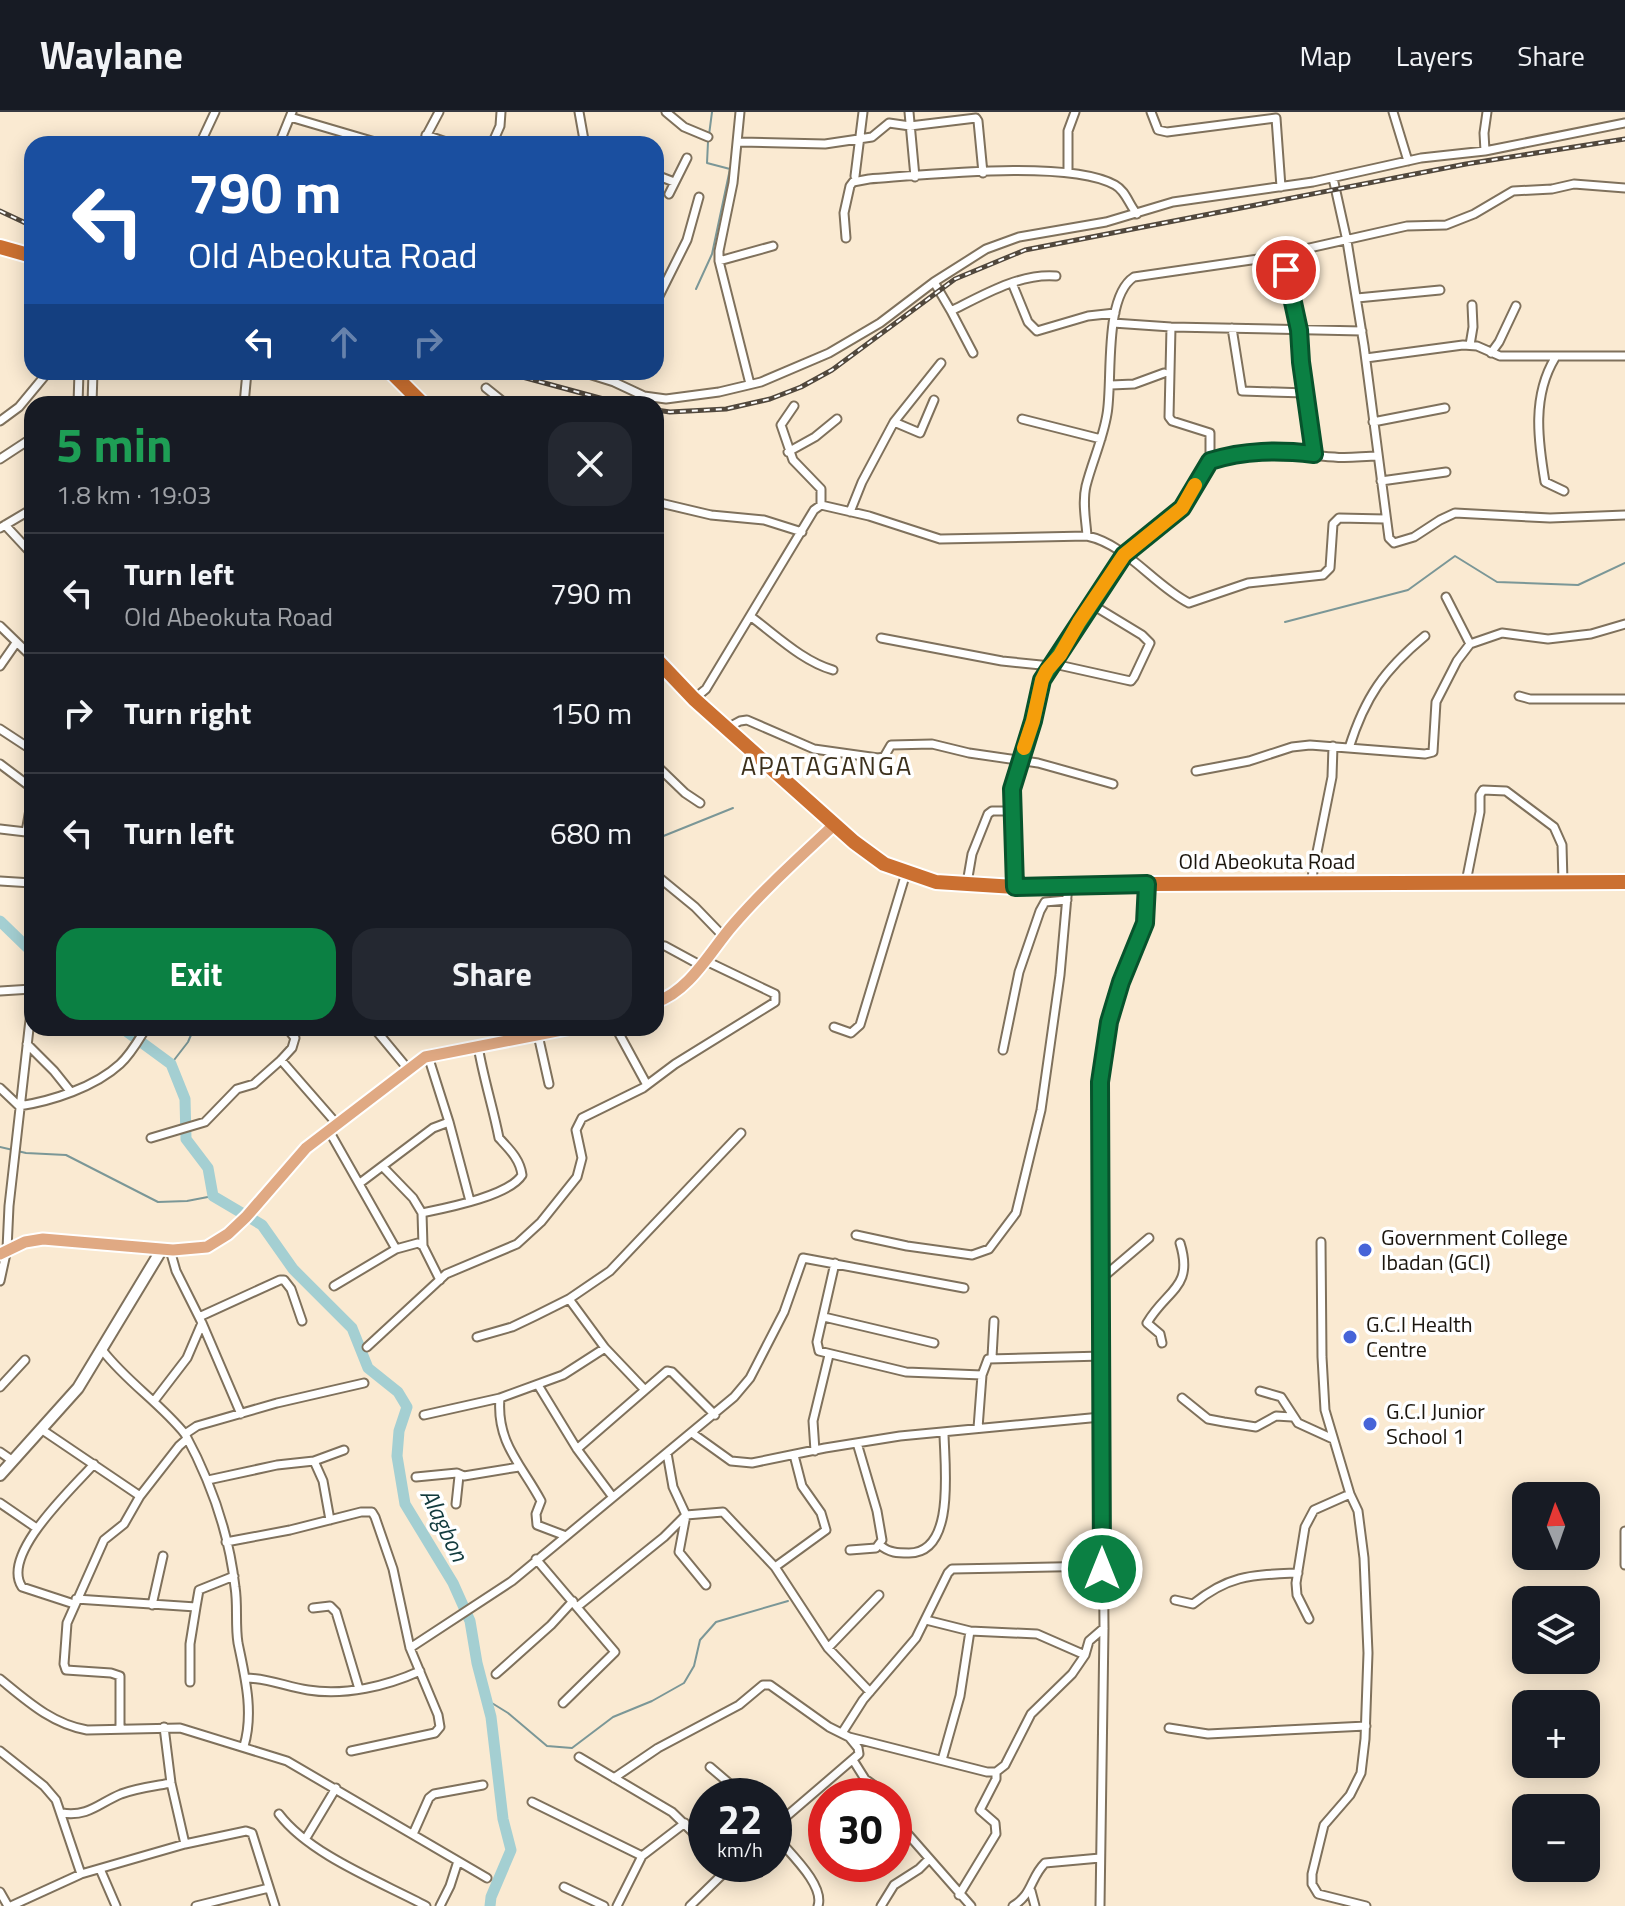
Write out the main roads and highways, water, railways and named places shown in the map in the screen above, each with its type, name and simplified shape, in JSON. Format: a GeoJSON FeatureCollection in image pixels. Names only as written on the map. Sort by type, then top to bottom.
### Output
{"type":"FeatureCollection","features":[{"type":"Feature","properties":{"kind":"highway"},"geometry":{"type":"LineString","coordinates":[[0,247],[24,254]]}},
{"type":"Feature","properties":{"kind":"highway"},"geometry":{"type":"LineString","coordinates":[[399,380],[415,396]]}},
{"type":"Feature","properties":{"kind":"highway","name":"Old Abeokuta Road"},"geometry":{"type":"LineString","coordinates":[[664,671],[836,826],[884,864],[936,882],[1067,892],[1147,884],[1625,882]]}},
{"type":"Feature","properties":{"kind":"main road"},"geometry":{"type":"LineString","coordinates":[[664,998],[671,995],[702,962],[731,926],[836,826]]}},
{"type":"Feature","properties":{"kind":"main road"},"geometry":{"type":"LineString","coordinates":[[4,1252],[25,1242],[43,1239],[166,1250],[207,1247],[228,1234],[250,1213],[306,1148],[428,1056],[533,1036]]}},
{"type":"Feature","properties":{"kind":"waterway"},"geometry":{"type":"LineString","coordinates":[[709,135],[712,112]]}},
{"type":"Feature","properties":{"kind":"waterway"},"geometry":{"type":"LineString","coordinates":[[696,289],[712,254],[730,169],[707,163],[708,142]]}},
{"type":"Feature","properties":{"kind":"waterway"},"geometry":{"type":"LineString","coordinates":[[1285,622],[1408,590],[1455,556],[1497,582],[1578,585],[1625,563]]}},
{"type":"Feature","properties":{"kind":"waterway"},"geometry":{"type":"LineString","coordinates":[[664,836],[733,808]]}},
{"type":"Feature","properties":{"kind":"waterway","name":"Alagbon"},"geometry":{"type":"LineString","coordinates":[[0,921],[24,944]]}},
{"type":"Feature","properties":{"kind":"waterway","name":"Alagbon"},"geometry":{"type":"LineString","coordinates":[[133,1036],[171,1064],[185,1099],[186,1139],[208,1168],[213,1196],[262,1225],[293,1269],[352,1328],[368,1368],[398,1392],[407,1407],[399,1431],[397,1456],[405,1504],[453,1583],[470,1621],[491,1717],[503,1819],[511,1850],[490,1906]]}},
{"type":"Feature","properties":{"kind":"waterway"},"geometry":{"type":"LineString","coordinates":[[171,1064],[191,1036]]}},
{"type":"Feature","properties":{"kind":"waterway"},"geometry":{"type":"LineString","coordinates":[[0,1147],[26,1153],[66,1155],[158,1202],[213,1196]]}},
{"type":"Feature","properties":{"kind":"waterway"},"geometry":{"type":"LineString","coordinates":[[487,1700],[508,1713],[547,1746],[572,1748],[613,1717],[652,1701],[684,1683],[694,1666],[700,1640],[716,1622],[788,1601]]}},
{"type":"Feature","properties":{"kind":"railway"},"geometry":{"type":"LineString","coordinates":[[664,411],[726,409],[770,399],[801,387],[832,370],[955,279],[1025,250],[1466,164],[1625,139]]}},
{"type":"Feature","properties":{"kind":"railway"},"geometry":{"type":"LineString","coordinates":[[0,211],[24,222]]}},
{"type":"Feature","properties":{"kind":"railway"},"geometry":{"type":"LineString","coordinates":[[534,380],[592,396]]}},
{"type":"Feature","properties":{"kind":"place","name":"Government College Ibadan (GCI)"},"geometry":{"type":"Point","coordinates":[1365,1250]}},
{"type":"Feature","properties":{"kind":"place","name":"G.C.I Health Centre"},"geometry":{"type":"Point","coordinates":[1350,1337]}},
{"type":"Feature","properties":{"kind":"place","name":"G.C.I Junior School 1"},"geometry":{"type":"Point","coordinates":[1370,1424]}},
{"type":"Feature","properties":{"kind":"district","name":"APATAGANGA"},"geometry":{"type":"Point","coordinates":[827,766]}}]}
